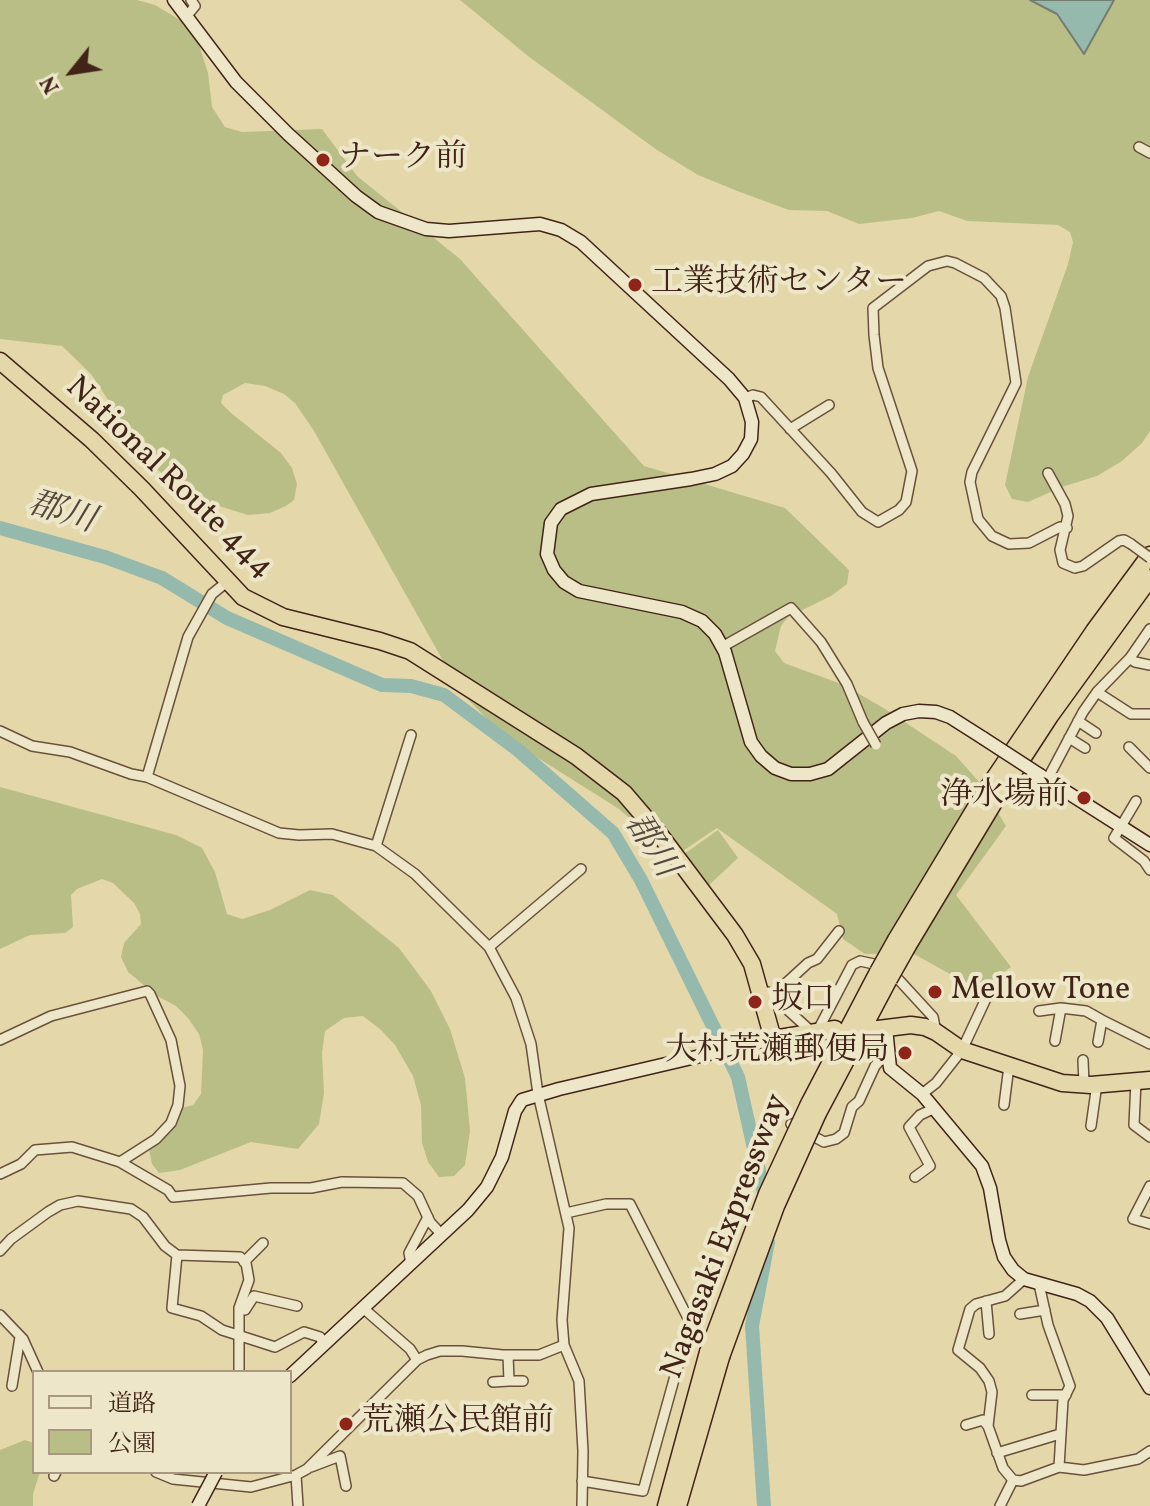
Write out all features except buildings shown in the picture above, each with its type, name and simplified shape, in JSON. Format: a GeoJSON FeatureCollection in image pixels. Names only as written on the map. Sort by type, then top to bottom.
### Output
{"type":"FeatureCollection","features":[{"type":"Feature","properties":{"kind":"highway","name":"National Route 444"},"geometry":{"type":"LineString","coordinates":[[0,361],[92,440],[243,597],[283,617],[410,651],[576,756],[624,793],[660,835],[735,935],[752,964],[773,1039]]}},
{"type":"Feature","properties":{"kind":"highway"},"geometry":{"type":"LineString","coordinates":[[1129,583],[1150,545]]}},
{"type":"Feature","properties":{"kind":"highway","name":"Nagasaki Expressway"},"geometry":{"type":"LineString","coordinates":[[670,1505],[715,1355],[813,1108],[987,789],[1150,556]]}},
{"type":"Feature","properties":{"kind":"highway","name":"Nagasaki Expressway"},"geometry":{"type":"LineString","coordinates":[[902,944],[1050,716],[1150,578]]}},
{"type":"Feature","properties":{"kind":"highway"},"geometry":{"type":"LineString","coordinates":[[878,1029],[911,1025],[936,1032],[962,1050],[1062,1083],[1143,1080]]}},
{"type":"Feature","properties":{"kind":"highway"},"geometry":{"type":"LineString","coordinates":[[773,1039],[835,1029]]}},
{"type":"Feature","properties":{"kind":"street"},"geometry":{"type":"LineString","coordinates":[[174,0],[236,82],[288,134],[378,212],[426,229],[449,231],[540,224],[561,230],[581,242],[729,379],[745,398],[752,422],[751,439],[732,466],[715,474],[591,494],[574,501],[561,509],[551,523],[547,554],[564,582],[579,591],[682,612],[702,621],[722,647],[751,742],[761,756],[775,768],[791,774],[810,774],[828,769],[886,723],[903,714],[936,712],[950,717],[1150,845]]}},
{"type":"Feature","properties":{"kind":"street"},"geometry":{"type":"LineString","coordinates":[[186,17],[195,6],[191,0]]}},
{"type":"Feature","properties":{"kind":"street"},"geometry":{"type":"LineString","coordinates":[[745,398],[753,395],[761,397],[862,512],[878,522],[903,506],[912,471],[878,368],[873,308],[928,266],[955,263],[984,278],[1001,296],[1016,383],[972,472],[970,482],[978,519],[992,536],[1009,544],[1029,543],[1060,527],[1067,528]]}},
{"type":"Feature","properties":{"kind":"street"},"geometry":{"type":"LineString","coordinates":[[790,429],[829,405]]}},
{"type":"Feature","properties":{"kind":"street"},"geometry":{"type":"LineString","coordinates":[[1048,473],[1068,516],[1060,557],[1063,563],[1075,568],[1083,566],[1124,540],[1150,556]]}},
{"type":"Feature","properties":{"kind":"street"},"geometry":{"type":"LineString","coordinates":[[147,777],[188,637],[212,594],[228,581]]}},
{"type":"Feature","properties":{"kind":"street"},"geometry":{"type":"LineString","coordinates":[[722,647],[791,608],[821,642],[847,684],[876,745]]}},
{"type":"Feature","properties":{"kind":"street"},"geometry":{"type":"LineString","coordinates":[[1043,777],[1097,692],[1130,658],[1150,629]]}},
{"type":"Feature","properties":{"kind":"street"},"geometry":{"type":"LineString","coordinates":[[1130,658],[1150,665]]}},
{"type":"Feature","properties":{"kind":"street"},"geometry":{"type":"LineString","coordinates":[[1097,692],[1131,714],[1150,714]]}},
{"type":"Feature","properties":{"kind":"street"},"geometry":{"type":"LineString","coordinates":[[1078,721],[1096,733]]}},
{"type":"Feature","properties":{"kind":"street"},"geometry":{"type":"LineString","coordinates":[[0,731],[32,746],[70,752],[147,777],[279,833],[332,834],[376,846],[415,874],[489,947],[516,998],[531,1044],[538,1094],[569,1228],[562,1320],[564,1345],[579,1381],[582,1506]]}},
{"type":"Feature","properties":{"kind":"street"},"geometry":{"type":"LineString","coordinates":[[376,846],[411,735]]}},
{"type":"Feature","properties":{"kind":"street"},"geometry":{"type":"LineString","coordinates":[[1069,738],[1085,748]]}},
{"type":"Feature","properties":{"kind":"street"},"geometry":{"type":"LineString","coordinates":[[1129,747],[1150,768]]}},
{"type":"Feature","properties":{"kind":"street"},"geometry":{"type":"LineString","coordinates":[[1136,801],[1114,838],[1144,861],[1150,870]]}},
{"type":"Feature","properties":{"kind":"street"},"geometry":{"type":"LineString","coordinates":[[489,947],[581,869]]}},
{"type":"Feature","properties":{"kind":"street"},"geometry":{"type":"LineString","coordinates":[[772,996],[808,963],[817,959],[839,931]]}},
{"type":"Feature","properties":{"kind":"street"},"geometry":{"type":"LineString","coordinates":[[759,984],[815,1032],[852,965],[860,961],[874,964],[899,980],[933,1017],[936,1032]]}},
{"type":"Feature","properties":{"kind":"street"},"geometry":{"type":"LineString","coordinates":[[922,1094],[936,1083],[962,1050],[990,990]]}},
{"type":"Feature","properties":{"kind":"street"},"geometry":{"type":"LineString","coordinates":[[0,1040],[51,1016],[147,991],[150,994],[171,1040],[180,1086],[178,1105],[171,1123],[156,1139],[120,1162]]}},
{"type":"Feature","properties":{"kind":"street"},"geometry":{"type":"LineString","coordinates":[[1039,1011],[1061,1008],[1086,1011],[1150,1044]]}},
{"type":"Feature","properties":{"kind":"street"},"geometry":{"type":"LineString","coordinates":[[1055,1041],[1061,1008]]}},
{"type":"Feature","properties":{"kind":"street"},"geometry":{"type":"LineString","coordinates":[[1098,1042],[1102,1020]]}},
{"type":"Feature","properties":{"kind":"street"},"geometry":{"type":"LineString","coordinates":[[878,1029],[890,1068],[922,1094],[982,1166],[990,1188],[1004,1257],[1013,1270],[1024,1279],[1077,1294],[1099,1310],[1150,1388]]}},
{"type":"Feature","properties":{"kind":"street"},"geometry":{"type":"LineString","coordinates":[[292,1374],[442,1235],[487,1187],[502,1157],[515,1111],[522,1100],[773,1039]]}},
{"type":"Feature","properties":{"kind":"street"},"geometry":{"type":"LineString","coordinates":[[791,1124],[824,1142],[844,1133],[852,1107],[859,1101],[875,1066],[887,1052]]}},
{"type":"Feature","properties":{"kind":"street"},"geometry":{"type":"LineString","coordinates":[[1083,1060],[1091,1084],[1091,1126]]}},
{"type":"Feature","properties":{"kind":"street"},"geometry":{"type":"LineString","coordinates":[[1004,1105],[1009,1066]]}},
{"type":"Feature","properties":{"kind":"street"},"geometry":{"type":"LineString","coordinates":[[1143,1080],[1134,1125],[1150,1137]]}},
{"type":"Feature","properties":{"kind":"street"},"geometry":{"type":"LineString","coordinates":[[915,1177],[930,1166],[909,1127],[920,1115],[935,1108]]}},
{"type":"Feature","properties":{"kind":"street"},"geometry":{"type":"LineString","coordinates":[[0,1174],[21,1164],[35,1150],[72,1147],[120,1162],[168,1190],[173,1197],[271,1188],[311,1188],[342,1182],[403,1183],[418,1196],[428,1217],[442,1235]]}},
{"type":"Feature","properties":{"kind":"street"},"geometry":{"type":"LineString","coordinates":[[1150,1186],[1133,1219],[1150,1224]]}},
{"type":"Feature","properties":{"kind":"street"},"geometry":{"type":"LineString","coordinates":[[0,1251],[48,1212],[60,1205],[78,1201],[131,1209],[143,1217],[165,1246],[177,1255],[240,1257],[249,1280],[239,1308],[239,1370]]}},
{"type":"Feature","properties":{"kind":"street"},"geometry":{"type":"LineString","coordinates":[[566,1213],[606,1204],[630,1204],[690,1322],[643,1491],[582,1481]]}},
{"type":"Feature","properties":{"kind":"street"},"geometry":{"type":"LineString","coordinates":[[411,1264],[409,1253],[428,1217]]}},
{"type":"Feature","properties":{"kind":"street"},"geometry":{"type":"LineString","coordinates":[[244,1262],[263,1243]]}},
{"type":"Feature","properties":{"kind":"street"},"geometry":{"type":"LineString","coordinates":[[177,1255],[172,1308],[201,1316],[222,1330],[275,1347],[304,1332],[320,1337],[323,1343]]}},
{"type":"Feature","properties":{"kind":"street"},"geometry":{"type":"LineString","coordinates":[[988,1426],[992,1392],[989,1381],[980,1368],[958,1350],[970,1309],[1005,1296],[1024,1279]]}},
{"type":"Feature","properties":{"kind":"street"},"geometry":{"type":"LineString","coordinates":[[1039,1284],[1070,1386],[1060,1434],[1059,1467]]}},
{"type":"Feature","properties":{"kind":"street"},"geometry":{"type":"LineString","coordinates":[[239,1308],[245,1310],[254,1296],[297,1306]]}},
{"type":"Feature","properties":{"kind":"street"},"geometry":{"type":"LineString","coordinates":[[986,1301],[989,1334]]}},
{"type":"Feature","properties":{"kind":"street"},"geometry":{"type":"LineString","coordinates":[[363,1308],[410,1349],[417,1360]]}},
{"type":"Feature","properties":{"kind":"street"},"geometry":{"type":"LineString","coordinates":[[1020,1314],[1045,1310]]}},
{"type":"Feature","properties":{"kind":"street"},"geometry":{"type":"LineString","coordinates":[[0,1315],[23,1339],[37,1370]]}},
{"type":"Feature","properties":{"kind":"street"},"geometry":{"type":"LineString","coordinates":[[12,1386],[20,1337]]}},
{"type":"Feature","properties":{"kind":"street"},"geometry":{"type":"LineString","coordinates":[[307,1469],[417,1360],[440,1351],[539,1355],[564,1345]]}},
{"type":"Feature","properties":{"kind":"street"},"geometry":{"type":"LineString","coordinates":[[508,1355],[509,1381]]}},
{"type":"Feature","properties":{"kind":"street"},"geometry":{"type":"LineString","coordinates":[[572,1362],[577,1361],[586,1379]]}},
{"type":"Feature","properties":{"kind":"street"},"geometry":{"type":"LineString","coordinates":[[493,1382],[523,1381]]}},
{"type":"Feature","properties":{"kind":"street"},"geometry":{"type":"LineString","coordinates":[[1032,1395],[1066,1395]]}},
{"type":"Feature","properties":{"kind":"street"},"geometry":{"type":"LineString","coordinates":[[966,1425],[983,1420],[1003,1468],[1013,1480],[1021,1481],[1059,1467],[1084,1470],[1138,1459],[1150,1451]]}},
{"type":"Feature","properties":{"kind":"street"},"geometry":{"type":"LineString","coordinates":[[997,1453],[1060,1434]]}},
{"type":"Feature","properties":{"kind":"street"},"geometry":{"type":"LineString","coordinates":[[162,1474],[182,1480],[251,1487],[296,1475],[340,1456],[346,1486]]}},
{"type":"Feature","properties":{"kind":"street"},"geometry":{"type":"LineString","coordinates":[[182,1480],[188,1474]]}},
{"type":"Feature","properties":{"kind":"street"},"geometry":{"type":"LineString","coordinates":[[198,1506],[215,1474]]}},
{"type":"Feature","properties":{"kind":"street"},"geometry":{"type":"LineString","coordinates":[[296,1475],[298,1506]]}},
{"type":"Feature","properties":{"kind":"street"},"geometry":{"type":"LineString","coordinates":[[1000,1506],[1013,1480]]}},
{"type":"Feature","properties":{"kind":"green space"},"geometry":{"type":"Polygon","coordinates":[[[0,0],[137,0],[155,5],[180,20],[198,41],[208,73],[212,107],[225,127],[242,132],[322,129],[357,176],[460,259],[644,466],[785,508],[849,570],[847,584],[831,596],[788,617],[781,626],[775,651],[784,663],[844,685],[885,709],[956,756],[981,784],[1006,826],[956,895],[1011,967],[979,990],[912,953],[865,954],[843,939],[837,914],[717,828],[674,857],[619,809],[527,751],[488,720],[460,691],[314,431],[295,403],[284,394],[265,386],[245,383],[223,395],[221,403],[231,413],[281,453],[292,468],[297,484],[294,500],[286,506],[270,513],[248,515],[196,499],[149,462],[91,374],[62,346],[0,339],[0,0]]]}},
{"type":"Feature","properties":{"kind":"green space"},"geometry":{"type":"Polygon","coordinates":[[[460,0],[1150,0],[1150,431],[1122,461],[1097,476],[1028,502],[1012,499],[1005,485],[1028,377],[1068,264],[1073,242],[1070,232],[1058,225],[967,221],[939,211],[912,218],[859,224],[827,211],[789,210],[740,192],[698,175],[657,150],[528,56],[460,0]]]}},
{"type":"Feature","properties":{"kind":"green space"},"geometry":{"type":"Polygon","coordinates":[[[0,787],[176,835],[202,848],[215,872],[227,914],[242,919],[270,910],[310,890],[333,895],[399,948],[431,991],[450,1029],[465,1078],[470,1131],[465,1165],[454,1176],[439,1177],[428,1162],[422,1143],[421,1105],[413,1076],[395,1045],[363,1016],[344,1018],[325,1031],[322,1053],[324,1093],[319,1124],[298,1149],[251,1142],[180,1170],[159,1173],[152,1164],[148,1144],[177,1109],[193,1105],[201,1094],[203,1050],[199,1034],[176,1006],[157,996],[128,972],[121,957],[124,943],[141,924],[140,914],[134,903],[113,883],[102,879],[77,889],[71,895],[73,927],[65,933],[30,935],[0,949],[0,787]]]}},
{"type":"Feature","properties":{"kind":"green space"},"geometry":{"type":"Polygon","coordinates":[[[718,830],[738,858],[707,887],[684,854],[718,830]]]}},
{"type":"Feature","properties":{"kind":"green space"},"geometry":{"type":"Polygon","coordinates":[[[25,1440],[32,1442],[32,1474],[39,1474],[33,1506],[0,1506],[0,1450],[25,1440]]]}},
{"type":"Feature","properties":{"kind":"water"},"geometry":{"type":"Polygon","coordinates":[[[1030,0],[1114,0],[1084,54],[1057,14],[1030,0]]]}},
{"type":"Feature","properties":{"kind":"waterway","name":"郡川"},"geometry":{"type":"LineString","coordinates":[[0,528],[105,557],[162,578],[227,618],[382,685],[411,686],[444,695],[518,750],[613,833],[641,880],[738,1077],[766,1202]]}},
{"type":"Feature","properties":{"kind":"waterway","name":"郡川"},"geometry":{"type":"LineString","coordinates":[[764,1506],[752,1326],[768,1242]]}},
{"type":"Feature","properties":{"kind":"place","name":"ナーク前"},"geometry":{"type":"Point","coordinates":[323,160]}},
{"type":"Feature","properties":{"kind":"place","name":"工業技術センター"},"geometry":{"type":"Point","coordinates":[635,285]}},
{"type":"Feature","properties":{"kind":"place","name":"浄水場前"},"geometry":{"type":"Point","coordinates":[1084,798]}},
{"type":"Feature","properties":{"kind":"place","name":"Mellow Tone"},"geometry":{"type":"Point","coordinates":[935,992]}},
{"type":"Feature","properties":{"kind":"place","name":"坂口"},"geometry":{"type":"Point","coordinates":[755,1002]}},
{"type":"Feature","properties":{"kind":"place","name":"大村荒瀬郵便局"},"geometry":{"type":"Point","coordinates":[905,1053]}},
{"type":"Feature","properties":{"kind":"place","name":"荒瀬公民館前"},"geometry":{"type":"Point","coordinates":[346,1424]}}]}
